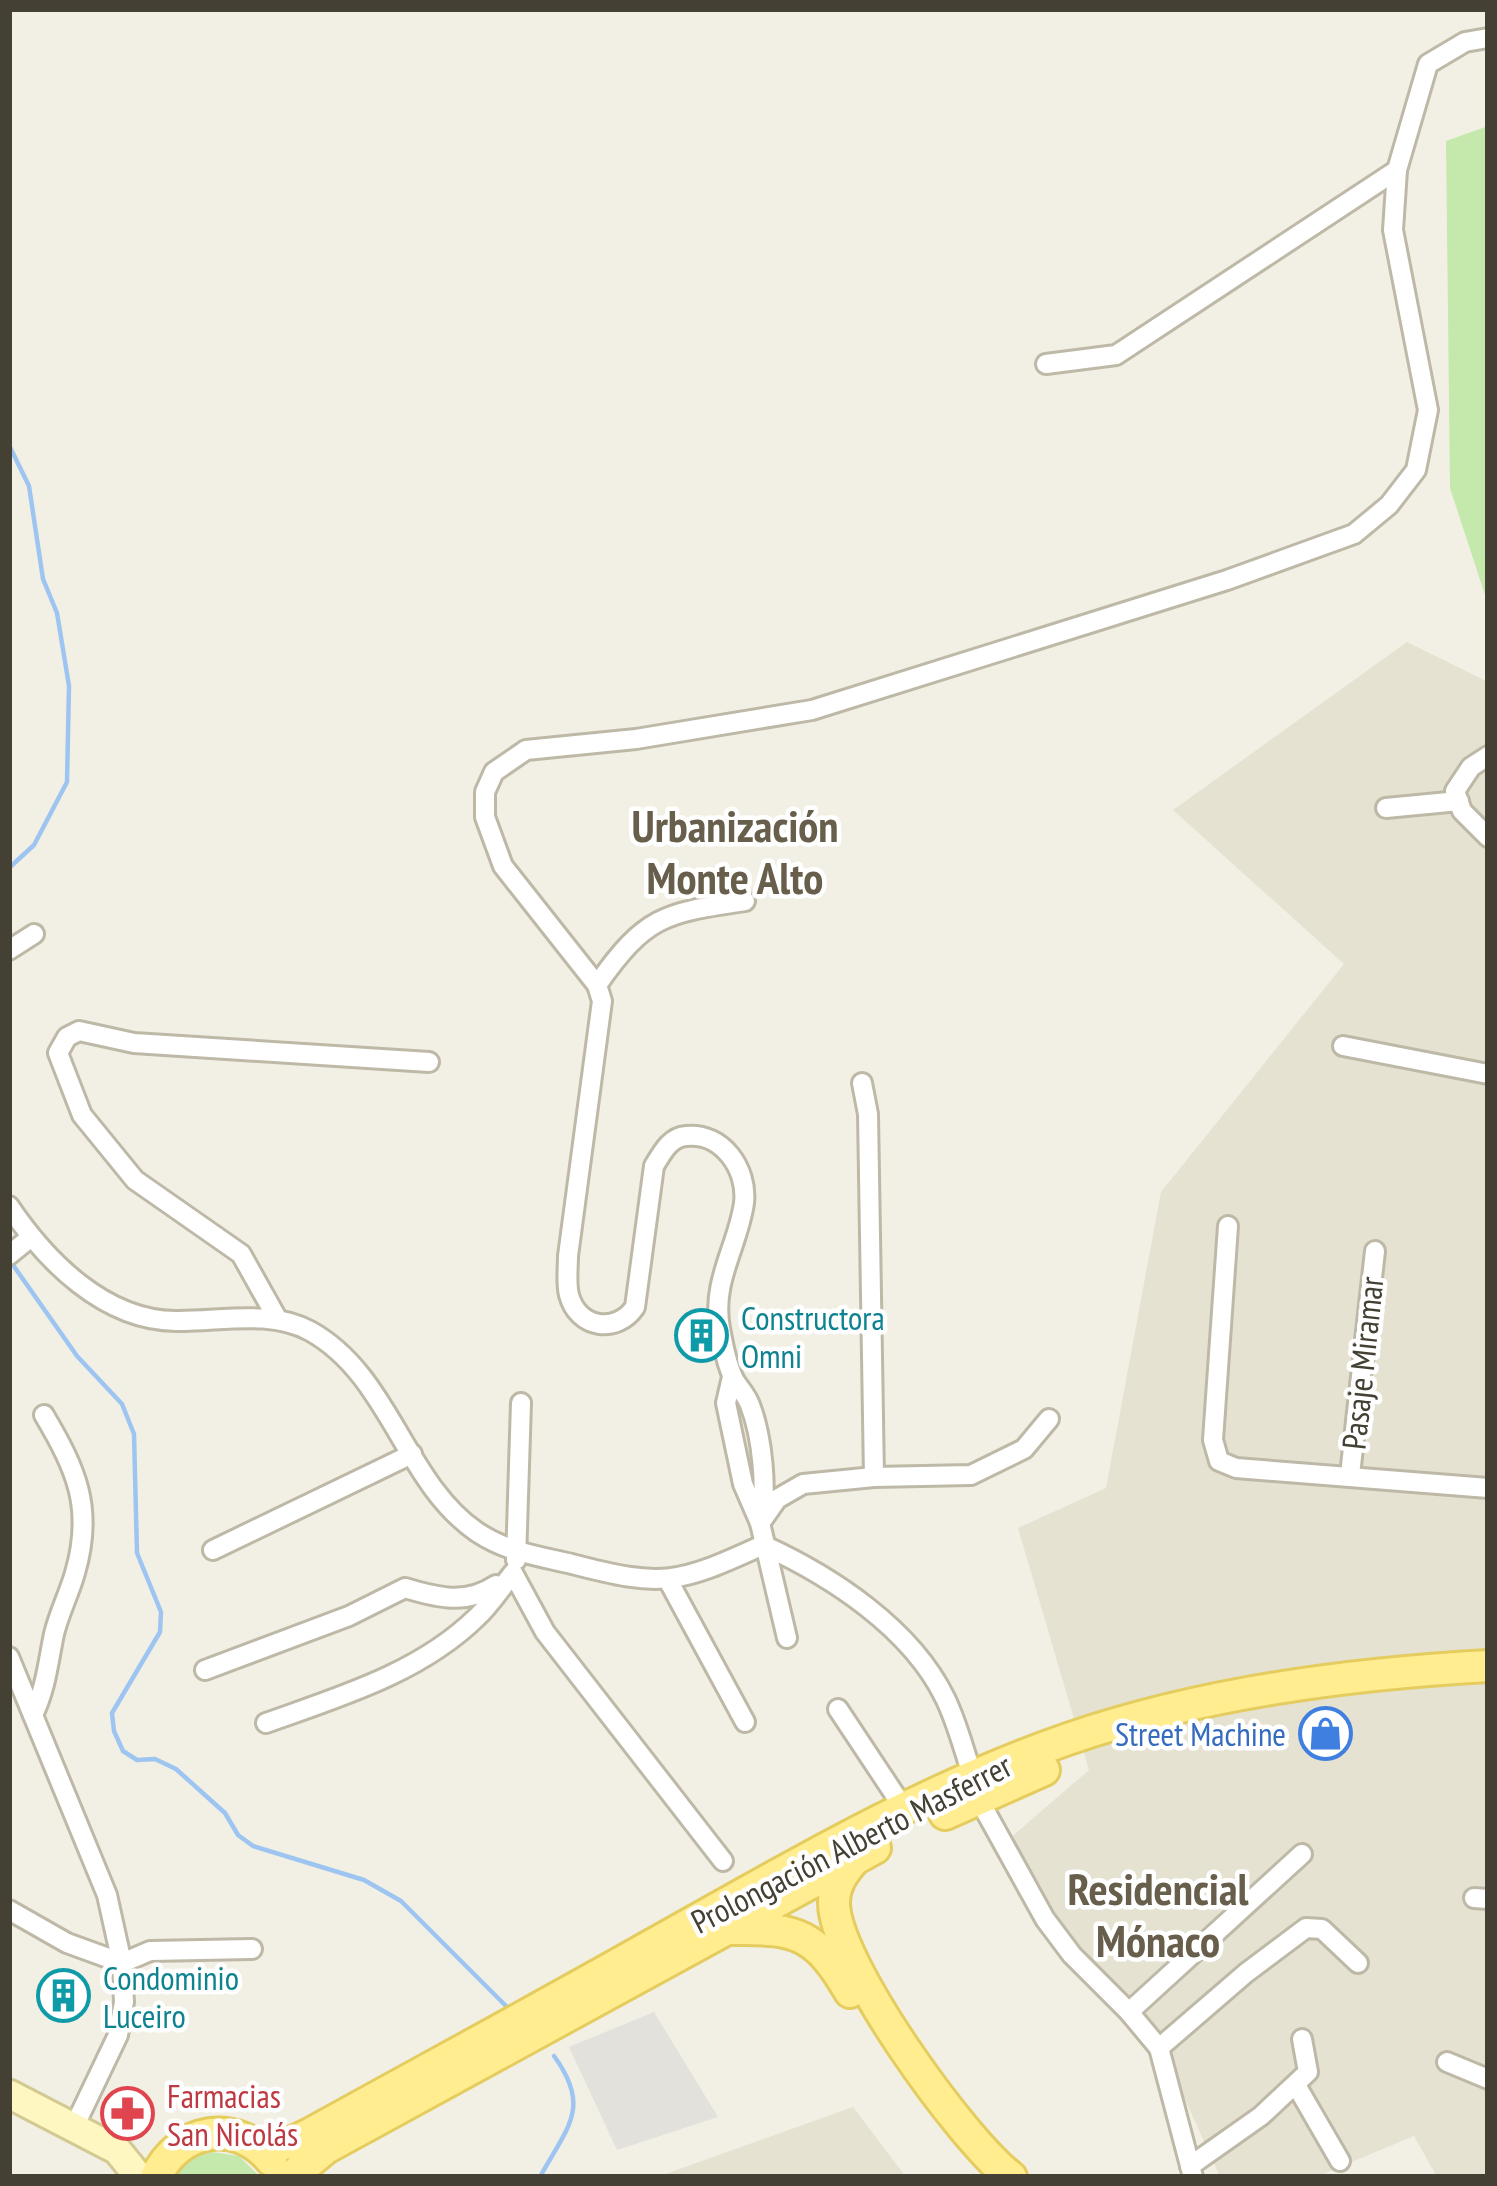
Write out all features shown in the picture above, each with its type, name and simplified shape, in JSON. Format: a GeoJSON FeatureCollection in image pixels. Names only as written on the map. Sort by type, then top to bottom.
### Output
{"type":"FeatureCollection","features":[{"type":"Feature","properties":{"kind":"main road","name":"Prolongación Alberto Masferrer"},"geometry":{"type":"LineString","coordinates":[[290,2177],[308,2158],[1069,1739],[1161,1712],[1318,1680],[1488,1666]]}},
{"type":"Feature","properties":{"kind":"main road","name":"Prolongación Alberto Masferrer"},"geometry":{"type":"LineString","coordinates":[[258,2146],[291,2143],[310,2134],[739,1896],[905,1810],[1184,1726],[1334,1697],[1488,1684]]}},
{"type":"Feature","properties":{"kind":"main road"},"geometry":{"type":"LineString","coordinates":[[856,1858],[838,1882],[834,1901],[846,1944],[915,2067],[976,2146],[1011,2177]]}},
{"type":"Feature","properties":{"kind":"main road"},"geometry":{"type":"LineString","coordinates":[[728,1929],[782,1929],[824,1952],[898,2078],[983,2177]]}},
{"type":"Feature","properties":{"kind":"main road"},"geometry":{"type":"LineString","coordinates":[[156,2177],[162,2163],[182,2143],[220,2132],[258,2146],[280,2177]]}},
{"type":"Feature","properties":{"kind":"street"},"geometry":{"type":"LineString","coordinates":[[787,1637],[763,1545],[764,1482],[750,1404],[732,1377],[718,1304],[744,1203],[737,1161],[722,1147],[692,1135],[678,1137],[663,1150],[654,1166],[635,1307],[618,1325],[599,1326],[578,1311],[568,1294],[568,1256],[602,1022],[597,985],[503,866],[485,817],[485,792],[494,772],[526,750],[636,739],[812,710],[1227,580],[1354,534],[1389,505],[1416,470],[1428,410],[1393,230],[1397,170],[1428,64],[1465,42],[1488,38]]}},
{"type":"Feature","properties":{"kind":"street"},"geometry":{"type":"LineString","coordinates":[[1046,364],[1116,355],[1397,170]]}},
{"type":"Feature","properties":{"kind":"street"},"geometry":{"type":"LineString","coordinates":[[1488,757],[1472,767],[1455,791],[1462,812],[1488,837]]}},
{"type":"Feature","properties":{"kind":"street"},"geometry":{"type":"LineString","coordinates":[[1386,808],[1459,801]]}},
{"type":"Feature","properties":{"kind":"street"},"geometry":{"type":"LineString","coordinates":[[597,985],[640,933],[674,912],[746,902]]}},
{"type":"Feature","properties":{"kind":"street"},"geometry":{"type":"LineString","coordinates":[[9,950],[34,934]]}},
{"type":"Feature","properties":{"kind":"street"},"geometry":{"type":"LineString","coordinates":[[278,1320],[241,1254],[135,1180],[82,1114],[58,1053],[67,1037],[79,1031],[134,1043],[429,1062]]}},
{"type":"Feature","properties":{"kind":"street"},"geometry":{"type":"LineString","coordinates":[[1343,1046],[1488,1074]]}},
{"type":"Feature","properties":{"kind":"street"},"geometry":{"type":"LineString","coordinates":[[862,1083],[868,1114],[871,1203],[874,1477]]}},
{"type":"Feature","properties":{"kind":"street"},"geometry":{"type":"LineString","coordinates":[[9,1206],[30,1238],[67,1274],[114,1308],[170,1322],[278,1320],[307,1330],[353,1366],[457,1514],[515,1563],[637,1581],[668,1580],[702,1573],[763,1545],[811,1567],[904,1641],[945,1697],[975,1787],[1045,1919],[1072,1955],[1159,2048],[1192,2172],[1308,2072],[1302,2039]]}},
{"type":"Feature","properties":{"kind":"street"},"geometry":{"type":"LineString","coordinates":[[1228,1226],[1213,1440],[1219,1461],[1236,1468],[1488,1488]]}},
{"type":"Feature","properties":{"kind":"street"},"geometry":{"type":"LineString","coordinates":[[9,1255],[30,1238]]}},
{"type":"Feature","properties":{"kind":"street","name":"Pasaje Miramar"},"geometry":{"type":"LineString","coordinates":[[1350,1475],[1375,1251]]}},
{"type":"Feature","properties":{"kind":"street"},"geometry":{"type":"LineString","coordinates":[[521,1403],[515,1563],[545,1632],[723,1861]]}},
{"type":"Feature","properties":{"kind":"street"},"geometry":{"type":"LineString","coordinates":[[33,1715],[44,1692],[54,1636],[83,1538],[83,1501],[71,1461],[44,1415]]}},
{"type":"Feature","properties":{"kind":"street"},"geometry":{"type":"LineString","coordinates":[[760,1523],[777,1499],[803,1484],[971,1474],[1024,1449],[1049,1420]]}},
{"type":"Feature","properties":{"kind":"street"},"geometry":{"type":"LineString","coordinates":[[213,1550],[412,1454]]}},
{"type":"Feature","properties":{"kind":"street"},"geometry":{"type":"LineString","coordinates":[[205,1670],[349,1616],[405,1588],[474,1599],[515,1563]]}},
{"type":"Feature","properties":{"kind":"street"},"geometry":{"type":"LineString","coordinates":[[266,1723],[357,1691],[418,1660],[476,1618],[515,1563]]}},
{"type":"Feature","properties":{"kind":"street"},"geometry":{"type":"LineString","coordinates":[[668,1580],[745,1722]]}},
{"type":"Feature","properties":{"kind":"street"},"geometry":{"type":"LineString","coordinates":[[9,1657],[107,1894],[122,1963],[124,2002],[118,2035],[75,2125]]}},
{"type":"Feature","properties":{"kind":"street"},"geometry":{"type":"LineString","coordinates":[[838,1708],[905,1810]]}},
{"type":"Feature","properties":{"kind":"street"},"geometry":{"type":"LineString","coordinates":[[1129,2012],[1302,1854]]}},
{"type":"Feature","properties":{"kind":"street"},"geometry":{"type":"LineString","coordinates":[[9,1910],[67,1943],[122,1963],[150,1952],[252,1948]]}},
{"type":"Feature","properties":{"kind":"street"},"geometry":{"type":"LineString","coordinates":[[1159,2048],[1306,1928],[1322,1929],[1358,1963]]}},
{"type":"Feature","properties":{"kind":"street"},"geometry":{"type":"LineString","coordinates":[[1447,2062],[1488,2079]]}},
{"type":"Feature","properties":{"kind":"street"},"geometry":{"type":"LineString","coordinates":[[1296,2085],[1340,2161]]}},
{"type":"Feature","properties":{"kind":"street"},"geometry":{"type":"LineString","coordinates":[[9,2094],[117,2150],[139,2177]]}},
{"type":"Feature","properties":{"kind":"street"},"geometry":{"type":"LineString","coordinates":[[117,2150],[182,2143]]}},
{"type":"Feature","properties":{"kind":"shaded area"},"geometry":{"type":"Polygon","coordinates":[[[1407,642],[1488,682],[1488,2177],[1437,2177],[1414,2136],[1316,2177],[1220,2177],[1151,2024],[1078,1949],[1009,1839],[1089,1770],[1018,1528],[1106,1488],[1161,1192],[1344,964],[1173,810],[1407,642]]]}},
{"type":"Feature","properties":{"kind":"shaded area"},"geometry":{"type":"Polygon","coordinates":[[[654,2012],[718,2117],[617,2150],[569,2047],[654,2012]]]}},
{"type":"Feature","properties":{"kind":"shaded area"},"geometry":{"type":"Polygon","coordinates":[[[853,2107],[906,2177],[657,2177],[853,2107]]]}},
{"type":"Feature","properties":{"kind":"green space"},"geometry":{"type":"Polygon","coordinates":[[[1488,126],[1488,604],[1450,488],[1446,141],[1488,126]]]}},
{"type":"Feature","properties":{"kind":"green space"},"geometry":{"type":"Polygon","coordinates":[[[205,2151],[239,2156],[260,2177],[171,2177],[189,2158],[205,2151]]]}},
{"type":"Feature","properties":{"kind":"waterway"},"geometry":{"type":"LineString","coordinates":[[9,445],[29,486],[43,579],[57,613],[69,686],[67,782],[34,845],[9,868]]}},
{"type":"Feature","properties":{"kind":"waterway"},"geometry":{"type":"LineString","coordinates":[[13,1265],[77,1356],[122,1404],[134,1434],[137,1553],[161,1612],[160,1632],[112,1713],[123,1751],[137,1760],[155,1759],[176,1769],[253,1846],[364,1880],[401,1901],[506,2006]]}},
{"type":"Feature","properties":{"kind":"waterway"},"geometry":{"type":"LineString","coordinates":[[540,2177],[566,2130],[573,2104],[572,2090],[554,2056]]}},
{"type":"Feature","properties":{"kind":"place","name":"Constructora Omni"},"geometry":{"type":"Point","coordinates":[702,1336]}},
{"type":"Feature","properties":{"kind":"place","name":"Street Machine"},"geometry":{"type":"Point","coordinates":[1325,1733]}},
{"type":"Feature","properties":{"kind":"place","name":"Condominio Luceiro"},"geometry":{"type":"Point","coordinates":[64,1996]}},
{"type":"Feature","properties":{"kind":"place","name":"Farmacias San Nicolás"},"geometry":{"type":"Point","coordinates":[128,2114]}},
{"type":"Feature","properties":{"kind":"district","name":"Urbanización Monte Alto"},"geometry":{"type":"Point","coordinates":[735,851]}},
{"type":"Feature","properties":{"kind":"district","name":"Residencial Mónaco"},"geometry":{"type":"Point","coordinates":[1158,1914]}}]}
